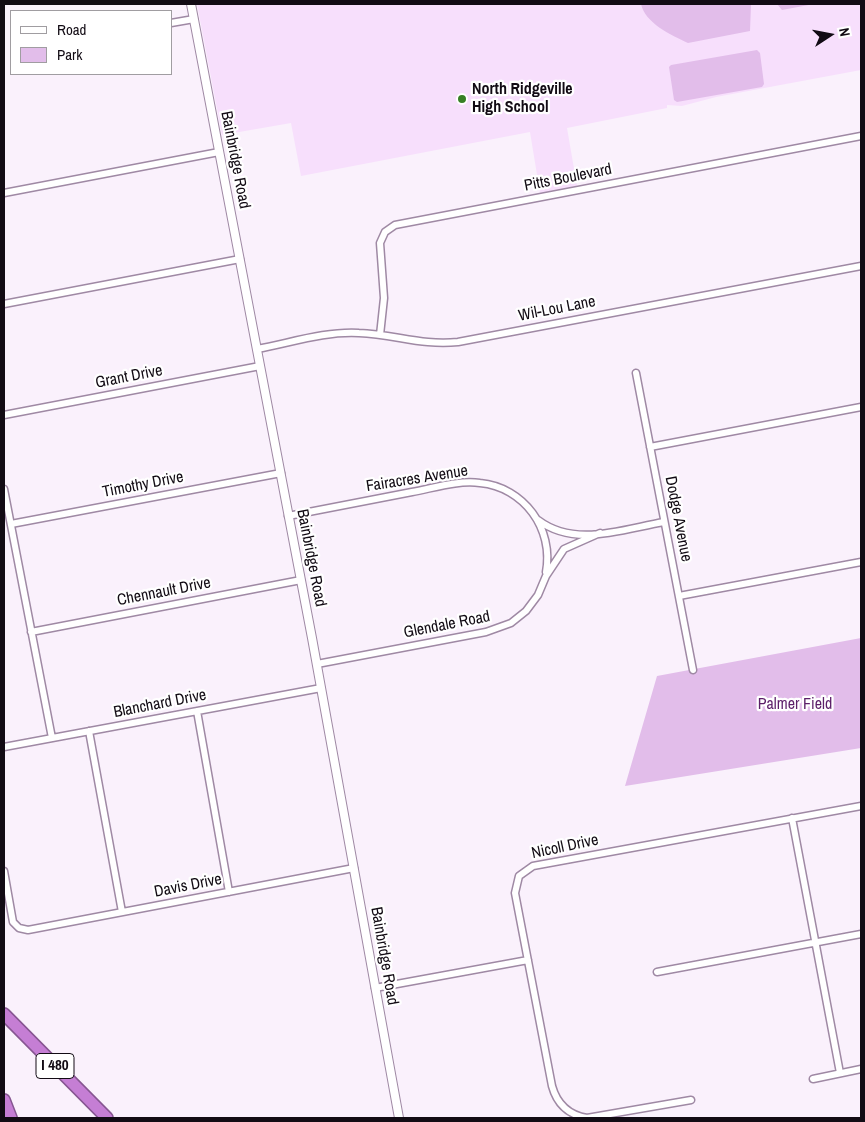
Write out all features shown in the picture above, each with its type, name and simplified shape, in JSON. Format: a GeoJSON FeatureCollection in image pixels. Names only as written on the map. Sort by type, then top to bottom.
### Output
{"type":"FeatureCollection","features":[{"type":"Feature","properties":{"kind":"highway","name":"I 480"},"geometry":{"type":"LineString","coordinates":[[4,1014],[107,1118]]}},
{"type":"Feature","properties":{"kind":"highway"},"geometry":{"type":"LineString","coordinates":[[4,1100],[11,1118]]}},
{"type":"Feature","properties":{"kind":"street","name":"Bainbridge Road"},"geometry":{"type":"LineString","coordinates":[[191,4],[317,664],[399,1118]]}},
{"type":"Feature","properties":{"kind":"street"},"geometry":{"type":"LineString","coordinates":[[172,23],[194,19]]}},
{"type":"Feature","properties":{"kind":"street","name":"Pitts Boulevard"},"geometry":{"type":"LineString","coordinates":[[380,335],[384,298],[380,243],[385,232],[395,225],[861,136]]}},
{"type":"Feature","properties":{"kind":"street"},"geometry":{"type":"LineString","coordinates":[[4,193],[219,152]]}},
{"type":"Feature","properties":{"kind":"street"},"geometry":{"type":"LineString","coordinates":[[4,304],[240,259]]}},
{"type":"Feature","properties":{"kind":"street","name":"Wil-Lou Lane"},"geometry":{"type":"LineString","coordinates":[[257,349],[337,334],[358,333],[421,343],[458,342],[861,266]]}},
{"type":"Feature","properties":{"kind":"street","name":"Grant Drive"},"geometry":{"type":"LineString","coordinates":[[4,415],[260,366]]}},
{"type":"Feature","properties":{"kind":"street","name":"Dodge Avenue"},"geometry":{"type":"LineString","coordinates":[[636,373],[693,670]]}},
{"type":"Feature","properties":{"kind":"street"},"geometry":{"type":"LineString","coordinates":[[650,447],[861,407]]}},
{"type":"Feature","properties":{"kind":"street","name":"Timothy Drive"},"geometry":{"type":"LineString","coordinates":[[11,524],[280,474]]}},
{"type":"Feature","properties":{"kind":"street","name":"Fairacres Avenue"},"geometry":{"type":"LineString","coordinates":[[288,516],[471,482],[491,484],[509,492],[525,504],[545,526],[572,536],[664,522]]}},
{"type":"Feature","properties":{"kind":"street"},"geometry":{"type":"LineString","coordinates":[[4,489],[52,738]]}},
{"type":"Feature","properties":{"kind":"street","name":"Fairacres Avenue"},"geometry":{"type":"LineString","coordinates":[[537,519],[547,544],[546,576]]}},
{"type":"Feature","properties":{"kind":"street","name":"Glendale Road"},"geometry":{"type":"LineString","coordinates":[[317,664],[499,629],[526,611],[538,595],[546,576],[564,550],[600,533]]}},
{"type":"Feature","properties":{"kind":"street"},"geometry":{"type":"LineString","coordinates":[[678,596],[861,562]]}},
{"type":"Feature","properties":{"kind":"street","name":"Chennault Drive"},"geometry":{"type":"LineString","coordinates":[[31,632],[301,580]]}},
{"type":"Feature","properties":{"kind":"street","name":"Blanchard Drive"},"geometry":{"type":"LineString","coordinates":[[4,747],[321,688]]}},
{"type":"Feature","properties":{"kind":"street"},"geometry":{"type":"LineString","coordinates":[[196,711],[229,892]]}},
{"type":"Feature","properties":{"kind":"street"},"geometry":{"type":"LineString","coordinates":[[89,731],[122,912]]}},
{"type":"Feature","properties":{"kind":"street","name":"Nicoll Drive"},"geometry":{"type":"LineString","coordinates":[[691,1100],[588,1118],[574,1115],[563,1107],[554,1093],[528,960],[515,885],[519,876],[528,868],[861,806]]}},
{"type":"Feature","properties":{"kind":"street"},"geometry":{"type":"LineString","coordinates":[[792,818],[840,1074]]}},
{"type":"Feature","properties":{"kind":"street","name":"Davis Drive"},"geometry":{"type":"LineString","coordinates":[[4,871],[14,922],[19,928],[28,930],[354,868]]}},
{"type":"Feature","properties":{"kind":"street"},"geometry":{"type":"LineString","coordinates":[[657,972],[861,934]]}},
{"type":"Feature","properties":{"kind":"street"},"geometry":{"type":"LineString","coordinates":[[375,988],[528,960]]}},
{"type":"Feature","properties":{"kind":"street"},"geometry":{"type":"LineString","coordinates":[[813,1079],[861,1069]]}},
{"type":"Feature","properties":{"kind":"shaded area","name":"North Ridgeville High School"},"geometry":{"type":"Polygon","coordinates":[[[197,4],[861,4],[861,70],[716,97],[682,106],[667,105],[667,108],[567,128],[577,186],[540,193],[530,132],[301,176],[291,123],[222,135],[197,4]]]}},
{"type":"Feature","properties":{"kind":"green space"},"geometry":{"type":"Polygon","coordinates":[[[641,4],[751,4],[750,31],[688,43],[653,23],[643,11],[641,4]]]}},
{"type":"Feature","properties":{"kind":"green space"},"geometry":{"type":"Polygon","coordinates":[[[777,4],[814,4],[782,10],[777,4]]]}},
{"type":"Feature","properties":{"kind":"green space"},"geometry":{"type":"Polygon","coordinates":[[[757,50],[760,53],[764,84],[762,87],[677,102],[674,100],[669,67],[671,65],[757,50]]]}},
{"type":"Feature","properties":{"kind":"green space","name":"Palmer Field"},"geometry":{"type":"Polygon","coordinates":[[[861,638],[861,748],[625,786],[657,676],[861,638]]]}},
{"type":"Feature","properties":{"kind":"place","name":"North Ridgeville High School"},"geometry":{"type":"Point","coordinates":[462,99]}}]}
